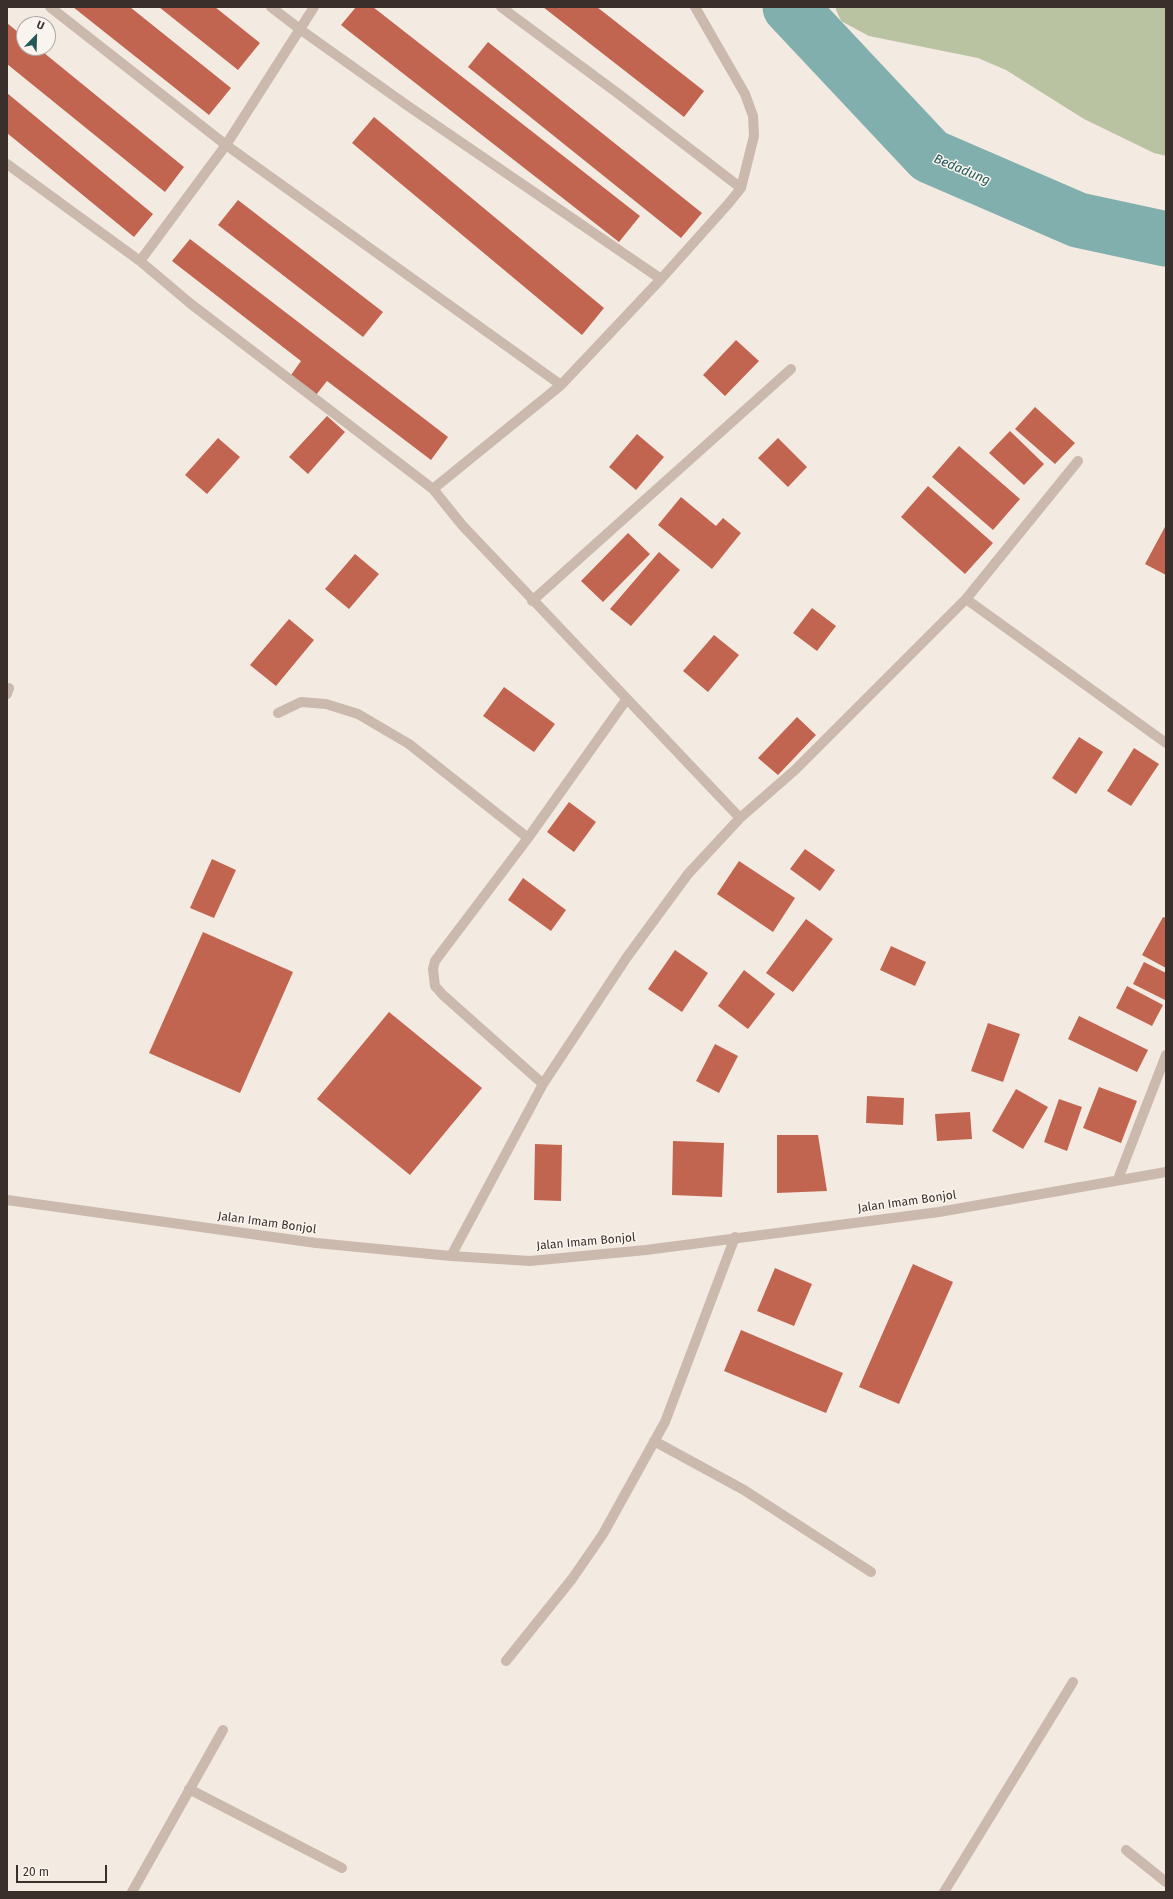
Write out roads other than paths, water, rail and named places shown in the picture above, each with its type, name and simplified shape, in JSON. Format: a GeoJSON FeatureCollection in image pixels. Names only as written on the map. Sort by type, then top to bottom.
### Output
{"type":"FeatureCollection","features":[{"type":"Feature","properties":{"kind":"street"},"geometry":{"type":"LineString","coordinates":[[50,7],[226,145],[561,385]]}},
{"type":"Feature","properties":{"kind":"street"},"geometry":{"type":"LineString","coordinates":[[271,7],[301,30],[661,279]]}},
{"type":"Feature","properties":{"kind":"street"},"geometry":{"type":"LineString","coordinates":[[140,260],[226,145],[301,30],[314,7]]}},
{"type":"Feature","properties":{"kind":"street"},"geometry":{"type":"LineString","coordinates":[[501,7],[620,95],[741,188]]}},
{"type":"Feature","properties":{"kind":"street"},"geometry":{"type":"LineString","coordinates":[[433,489],[561,385],[661,279],[730,203],[741,188],[754,136],[753,116],[745,94],[695,7]]}},
{"type":"Feature","properties":{"kind":"street"},"geometry":{"type":"LineString","coordinates":[[7,164],[140,260],[191,304],[433,489],[462,525],[532,601],[740,818]]}},
{"type":"Feature","properties":{"kind":"street"},"geometry":{"type":"LineString","coordinates":[[532,601],[791,369]]}},
{"type":"Feature","properties":{"kind":"street"},"geometry":{"type":"LineString","coordinates":[[451,1256],[543,1084],[631,950],[688,874],[740,818],[795,770],[966,599],[1078,461]]}},
{"type":"Feature","properties":{"kind":"street"},"geometry":{"type":"LineString","coordinates":[[966,599],[1166,743]]}},
{"type":"Feature","properties":{"kind":"street"},"geometry":{"type":"LineString","coordinates":[[543,1084],[443,995],[435,986],[433,976],[435,961],[528,838],[626,700]]}},
{"type":"Feature","properties":{"kind":"street"},"geometry":{"type":"LineString","coordinates":[[278,714],[301,702],[326,704],[358,714],[409,744],[528,838]]}},
{"type":"Feature","properties":{"kind":"street"},"geometry":{"type":"LineString","coordinates":[[1118,1180],[1166,1055]]}},
{"type":"Feature","properties":{"kind":"street","name":"Jalan Imam Bonjol"},"geometry":{"type":"LineString","coordinates":[[7,1200],[316,1243],[451,1256],[530,1260],[646,1250],[735,1237],[938,1212],[1166,1172]]}},
{"type":"Feature","properties":{"kind":"street"},"geometry":{"type":"LineString","coordinates":[[506,1661],[572,1579],[603,1534],[654,1441],[664,1422],[735,1237]]}},
{"type":"Feature","properties":{"kind":"street"},"geometry":{"type":"LineString","coordinates":[[654,1441],[744,1490],[871,1572]]}},
{"type":"Feature","properties":{"kind":"street"},"geometry":{"type":"LineString","coordinates":[[944,1892],[1073,1682]]}},
{"type":"Feature","properties":{"kind":"street"},"geometry":{"type":"LineString","coordinates":[[132,1892],[223,1730]]}},
{"type":"Feature","properties":{"kind":"street"},"geometry":{"type":"LineString","coordinates":[[189,1789],[342,1868]]}},
{"type":"Feature","properties":{"kind":"street"},"geometry":{"type":"LineString","coordinates":[[1126,1850],[1166,1882]]}},
{"type":"Feature","properties":{"kind":"waterway","name":"Bedadung"},"geometry":{"type":"LineString","coordinates":[[790,7],[930,156],[1078,220],[1166,239]]}}]}
